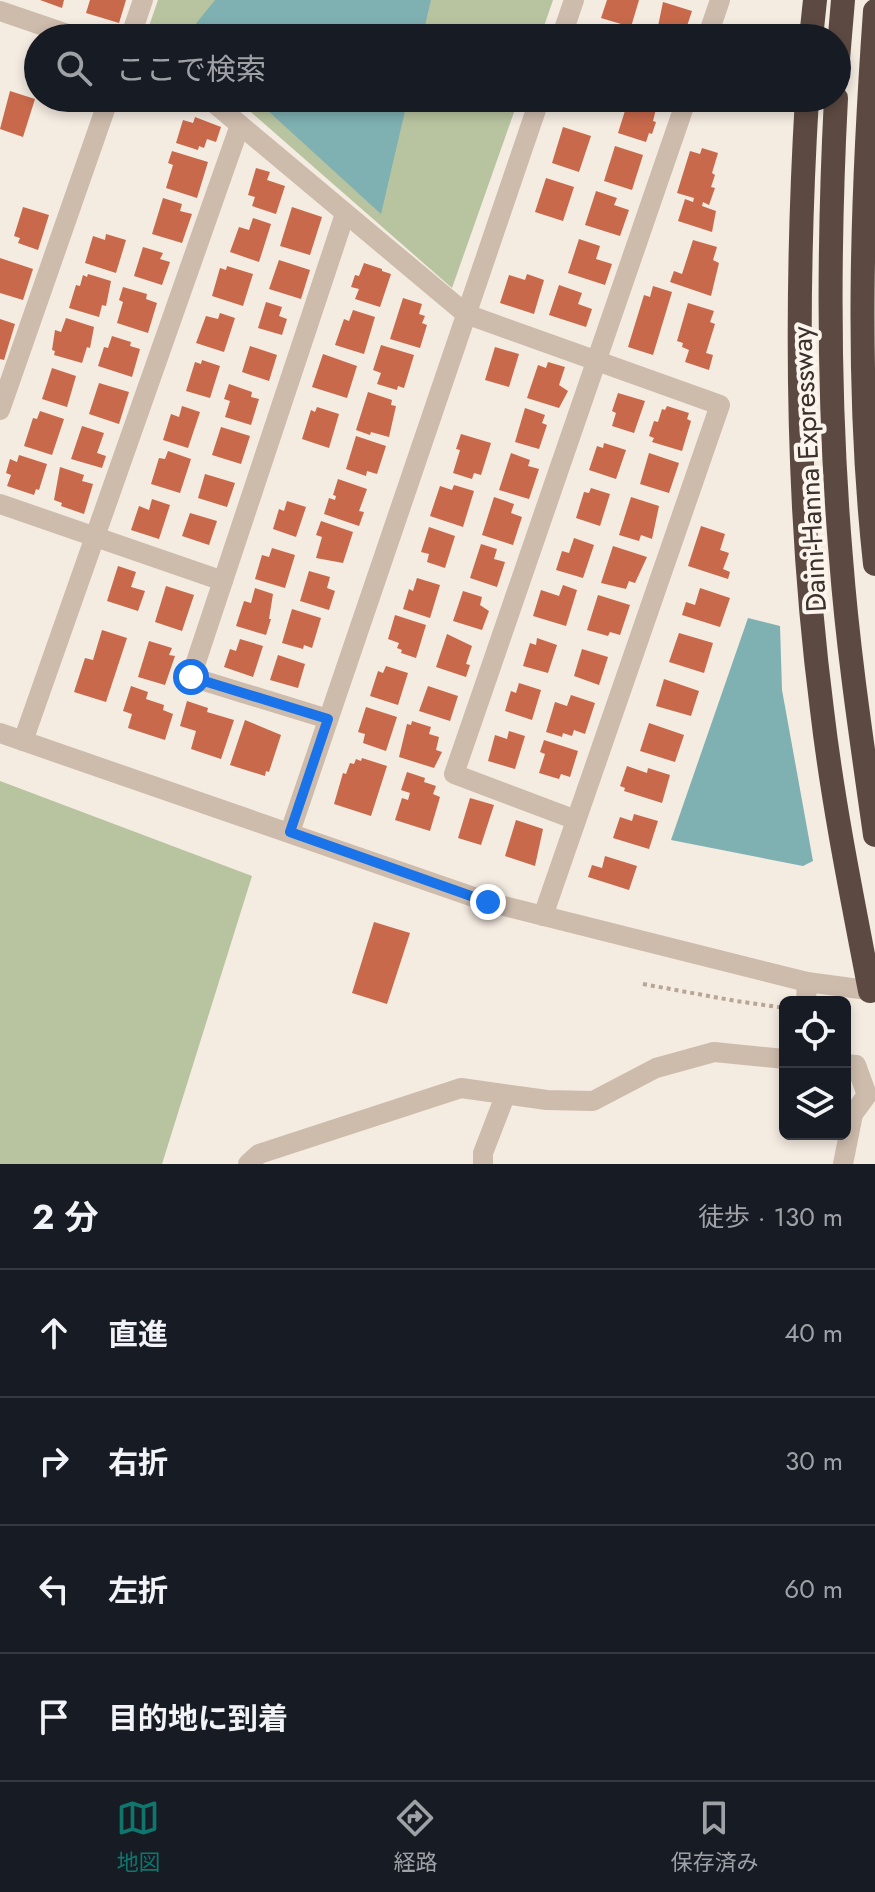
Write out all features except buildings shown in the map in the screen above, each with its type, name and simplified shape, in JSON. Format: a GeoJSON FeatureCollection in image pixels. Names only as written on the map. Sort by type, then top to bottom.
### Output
{"type":"FeatureCollection","features":[{"type":"Feature","properties":{"kind":"highway"},"geometry":{"type":"LineString","coordinates":[[812,24],[815,0]]}},
{"type":"Feature","properties":{"kind":"highway"},"geometry":{"type":"LineString","coordinates":[[841,24],[843,0]]}},
{"type":"Feature","properties":{"kind":"highway"},"geometry":{"type":"LineString","coordinates":[[875,11],[863,282],[865,419],[875,564]]}},
{"type":"Feature","properties":{"kind":"highway"},"geometry":{"type":"LineString","coordinates":[[806,112],[800,283],[801,419],[809,563],[821,709],[843,855],[873,998]]}},
{"type":"Feature","properties":{"kind":"highway","name":"Daini-Hanna Expressway"},"geometry":{"type":"LineString","coordinates":[[836,112],[830,285],[833,436],[841,559],[856,703],[875,835]]}},
{"type":"Feature","properties":{"kind":"street"},"geometry":{"type":"LineString","coordinates":[[135,24],[143,0]]}},
{"type":"Feature","properties":{"kind":"street"},"geometry":{"type":"LineString","coordinates":[[566,24],[574,0]]}},
{"type":"Feature","properties":{"kind":"street"},"geometry":{"type":"LineString","coordinates":[[712,24],[720,0]]}},
{"type":"Feature","properties":{"kind":"street"},"geometry":{"type":"LineString","coordinates":[[0,11],[38,24]]}},
{"type":"Feature","properties":{"kind":"street"},"geometry":{"type":"LineString","coordinates":[[0,410],[104,112]]}},
{"type":"Feature","properties":{"kind":"street"},"geometry":{"type":"LineString","coordinates":[[225,112],[466,314],[720,405],[543,916]]}},
{"type":"Feature","properties":{"kind":"street"},"geometry":{"type":"LineString","coordinates":[[290,832],[535,112]]}},
{"type":"Feature","properties":{"kind":"street"},"geometry":{"type":"LineString","coordinates":[[576,820],[454,774],[682,112]]}},
{"type":"Feature","properties":{"kind":"street"},"geometry":{"type":"LineString","coordinates":[[23,741],[240,125]]}},
{"type":"Feature","properties":{"kind":"street"},"geometry":{"type":"LineString","coordinates":[[328,719],[191,677],[345,214]]}},
{"type":"Feature","properties":{"kind":"street"},"geometry":{"type":"LineString","coordinates":[[0,504],[223,581]]}},
{"type":"Feature","properties":{"kind":"street"},"geometry":{"type":"LineString","coordinates":[[0,733],[488,902],[806,992],[873,998]]}},
{"type":"Feature","properties":{"kind":"street"},"geometry":{"type":"LineString","coordinates":[[248,1164],[259,1154],[461,1088],[505,1096],[593,1101],[656,1068],[714,1052],[779,1058]]}},
{"type":"Feature","properties":{"kind":"street"},"geometry":{"type":"LineString","coordinates":[[843,1164],[853,1114],[867,1095],[856,1065],[851,1065]]}},
{"type":"Feature","properties":{"kind":"street"},"geometry":{"type":"LineString","coordinates":[[483,1164],[483,1153],[505,1096]]}},
{"type":"Feature","properties":{"kind":"path"},"geometry":{"type":"LineString","coordinates":[[643,984],[779,1007]]}},
{"type":"Feature","properties":{"kind":"green space"},"geometry":{"type":"Polygon","coordinates":[[[158,0],[553,0],[545,24],[150,24],[158,0]]]}},
{"type":"Feature","properties":{"kind":"green space"},"geometry":{"type":"Polygon","coordinates":[[[251,112],[514,112],[452,288],[251,112]]]}},
{"type":"Feature","properties":{"kind":"green space"},"geometry":{"type":"Polygon","coordinates":[[[0,781],[252,876],[162,1164],[0,1164],[0,781]]]}},
{"type":"Feature","properties":{"kind":"water"},"geometry":{"type":"Polygon","coordinates":[[[215,0],[431,0],[425,24],[196,24],[215,0]]]}},
{"type":"Feature","properties":{"kind":"water"},"geometry":{"type":"Polygon","coordinates":[[[269,112],[405,112],[381,214],[269,112]]]}},
{"type":"Feature","properties":{"kind":"water"},"geometry":{"type":"Polygon","coordinates":[[[748,618],[780,626],[782,690],[813,861],[803,866],[671,840],[748,618]]]}},
{"type":"Feature","properties":{"kind":"route"},"geometry":{"type":"LineString","coordinates":[[191,677],[328,719],[290,832],[488,902]]}}]}
